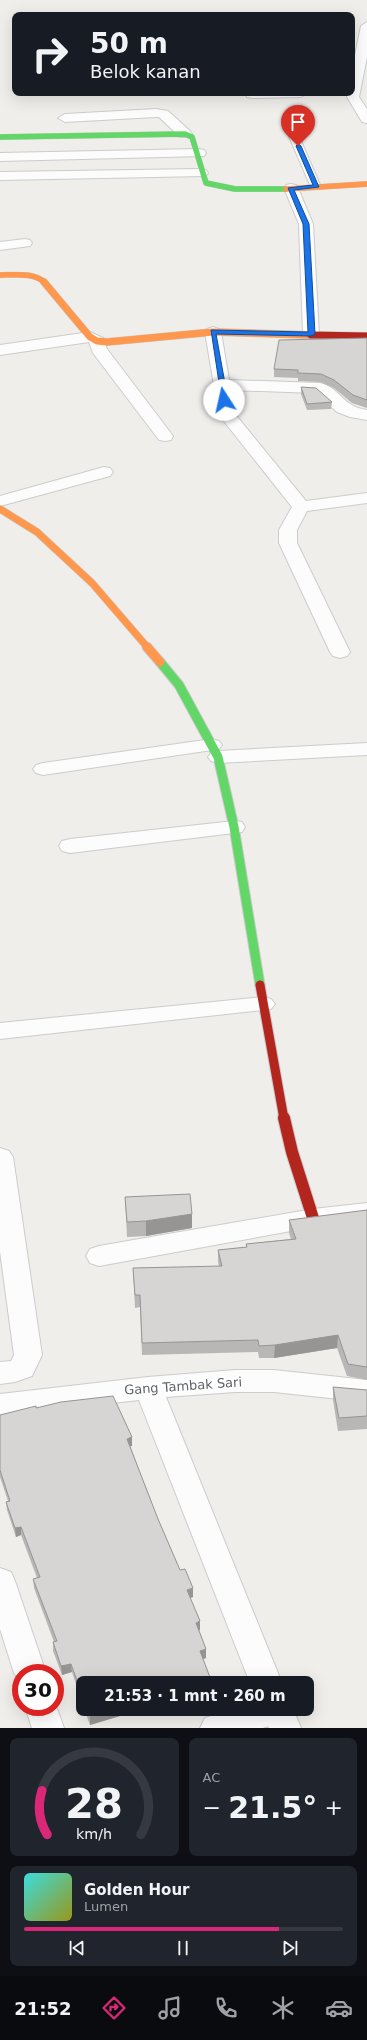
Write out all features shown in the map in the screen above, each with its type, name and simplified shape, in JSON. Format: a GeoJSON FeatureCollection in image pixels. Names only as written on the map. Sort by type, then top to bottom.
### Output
{"type":"FeatureCollection","features":[{"type":"Feature","properties":{"kind":"street"},"geometry":{"type":"LineString","coordinates":[[357,91],[363,35]]}},
{"type":"Feature","properties":{"kind":"street"},"geometry":{"type":"LineString","coordinates":[[354,96],[367,119]]}},
{"type":"Feature","properties":{"kind":"street"},"geometry":{"type":"LineString","coordinates":[[65,118],[156,113],[163,114],[185,134],[192,137],[199,153],[201,173],[206,183],[218,189],[291,188],[367,184]]}},
{"type":"Feature","properties":{"kind":"street"},"geometry":{"type":"LineString","coordinates":[[0,137],[185,134]]}},
{"type":"Feature","properties":{"kind":"street"},"geometry":{"type":"LineString","coordinates":[[0,157],[199,153]]}},
{"type":"Feature","properties":{"kind":"street"},"geometry":{"type":"LineString","coordinates":[[0,176],[201,173]]}},
{"type":"Feature","properties":{"kind":"street"},"geometry":{"type":"LineString","coordinates":[[291,188],[306,224],[311,334]]}},
{"type":"Feature","properties":{"kind":"street"},"geometry":{"type":"LineString","coordinates":[[0,246],[25,243]]}},
{"type":"Feature","properties":{"kind":"street"},"geometry":{"type":"LineString","coordinates":[[0,275],[30,274],[42,280],[94,339],[99,350],[165,436]]}},
{"type":"Feature","properties":{"kind":"street"},"geometry":{"type":"LineString","coordinates":[[213,332],[227,415],[301,507]]}},
{"type":"Feature","properties":{"kind":"street"},"geometry":{"type":"LineString","coordinates":[[0,350],[94,339],[107,342],[213,332],[367,336]]}},
{"type":"Feature","properties":{"kind":"street"},"geometry":{"type":"LineString","coordinates":[[222,385],[320,388],[328,392],[341,408],[352,413],[367,415]]}},
{"type":"Feature","properties":{"kind":"street"},"geometry":{"type":"LineString","coordinates":[[0,501],[104,472]]}},
{"type":"Feature","properties":{"kind":"street"},"geometry":{"type":"LineString","coordinates":[[301,507],[365,500]]}},
{"type":"Feature","properties":{"kind":"street"},"geometry":{"type":"LineString","coordinates":[[301,507],[288,530],[288,543],[340,652]]}},
{"type":"Feature","properties":{"kind":"street"},"geometry":{"type":"LineString","coordinates":[[0,509],[37,532],[92,583],[130,625],[179,685],[215,751],[234,827],[279,1098],[290,1144],[313,1218]]}},
{"type":"Feature","properties":{"kind":"street"},"geometry":{"type":"LineString","coordinates":[[43,769],[215,751],[367,749]]}},
{"type":"Feature","properties":{"kind":"street"},"geometry":{"type":"LineString","coordinates":[[70,846],[234,827]]}},
{"type":"Feature","properties":{"kind":"street"},"geometry":{"type":"LineString","coordinates":[[0,1031],[263,1004]]}},
{"type":"Feature","properties":{"kind":"street"},"geometry":{"type":"LineString","coordinates":[[0,1157],[28,1356],[26,1364],[20,1370],[0,1373]]}},
{"type":"Feature","properties":{"kind":"street"},"geometry":{"type":"LineString","coordinates":[[99,1256],[313,1218],[367,1212]]}},
{"type":"Feature","properties":{"kind":"street","name":"Gang Tambak Sari"},"geometry":{"type":"LineString","coordinates":[[0,1405],[148,1388],[235,1381],[274,1381],[367,1392]]}},
{"type":"Feature","properties":{"kind":"street"},"geometry":{"type":"LineString","coordinates":[[148,1388],[263,1676]]}},
{"type":"Feature","properties":{"kind":"street"},"geometry":{"type":"LineString","coordinates":[[0,1581],[27,1664]]}},
{"type":"Feature","properties":{"kind":"street"},"geometry":{"type":"LineString","coordinates":[[44,1716],[48,1728]]}},
{"type":"Feature","properties":{"kind":"street"},"geometry":{"type":"LineString","coordinates":[[216,1728],[252,1716]]}},
{"type":"Feature","properties":{"kind":"lane"},"geometry":{"type":"LineString","coordinates":[[292,132],[316,187]]}},
{"type":"Feature","properties":{"kind":"building"},"geometry":{"type":"Polygon","coordinates":[[[367,338],[367,400],[353,395],[334,380],[321,374],[298,373],[298,370],[274,369],[279,340],[367,338]]]}},
{"type":"Feature","properties":{"kind":"building"},"geometry":{"type":"Polygon","coordinates":[[[301,387],[316,388],[332,402],[307,404],[301,387]]]}},
{"type":"Feature","properties":{"kind":"building"},"geometry":{"type":"Polygon","coordinates":[[[190,1194],[192,1214],[146,1221],[127,1222],[125,1197],[190,1194]]]}},
{"type":"Feature","properties":{"kind":"building"},"geometry":{"type":"Polygon","coordinates":[[[367,1210],[367,1367],[348,1364],[338,1335],[275,1345],[259,1346],[258,1340],[142,1343],[140,1295],[135,1295],[133,1268],[222,1266],[218,1250],[247,1247],[246,1244],[296,1239],[289,1220],[367,1210]]]}},
{"type":"Feature","properties":{"kind":"building"},"geometry":{"type":"Polygon","coordinates":[[[333,1387],[367,1390],[367,1416],[339,1418],[333,1387]]]}},
{"type":"Feature","properties":{"kind":"building"},"geometry":{"type":"Polygon","coordinates":[[[113,1396],[132,1437],[127,1439],[158,1519],[180,1570],[185,1569],[193,1588],[187,1590],[200,1621],[196,1623],[206,1649],[200,1651],[209,1676],[76,1676],[76,1678],[71,1664],[64,1665],[64,1664],[60,1664],[53,1642],[57,1641],[33,1579],[40,1577],[21,1527],[15,1528],[6,1502],[10,1501],[0,1470],[0,1415],[36,1406],[36,1408],[61,1402],[113,1396]]]}},
{"type":"Feature","properties":{"kind":"traffic: fast"},"geometry":{"type":"LineString","coordinates":[[0,137],[185,134],[192,137],[206,183],[235,189],[286,189]]}},
{"type":"Feature","properties":{"kind":"traffic: fast"},"geometry":{"type":"LineString","coordinates":[[160,662],[179,685],[218,757],[234,827],[260,985]]}},
{"type":"Feature","properties":{"kind":"traffic: slow"},"geometry":{"type":"LineString","coordinates":[[286,189],[367,184]]}},
{"type":"Feature","properties":{"kind":"traffic: slow"},"geometry":{"type":"LineString","coordinates":[[0,275],[27,275],[42,280],[90,337],[97,341],[107,342],[213,332],[311,335]]}},
{"type":"Feature","properties":{"kind":"traffic: slow"},"geometry":{"type":"LineString","coordinates":[[0,509],[37,532],[92,583],[160,662]]}},
{"type":"Feature","properties":{"kind":"traffic: jam"},"geometry":{"type":"LineString","coordinates":[[311,335],[367,336]]}},
{"type":"Feature","properties":{"kind":"traffic: jam"},"geometry":{"type":"LineString","coordinates":[[260,985],[279,1098],[292,1152],[313,1218]]}},
{"type":"Feature","properties":{"kind":"route"},"geometry":{"type":"LineString","coordinates":[[224,400],[213,332],[311,334],[306,224],[291,188],[316,187],[298,146]]}}]}
